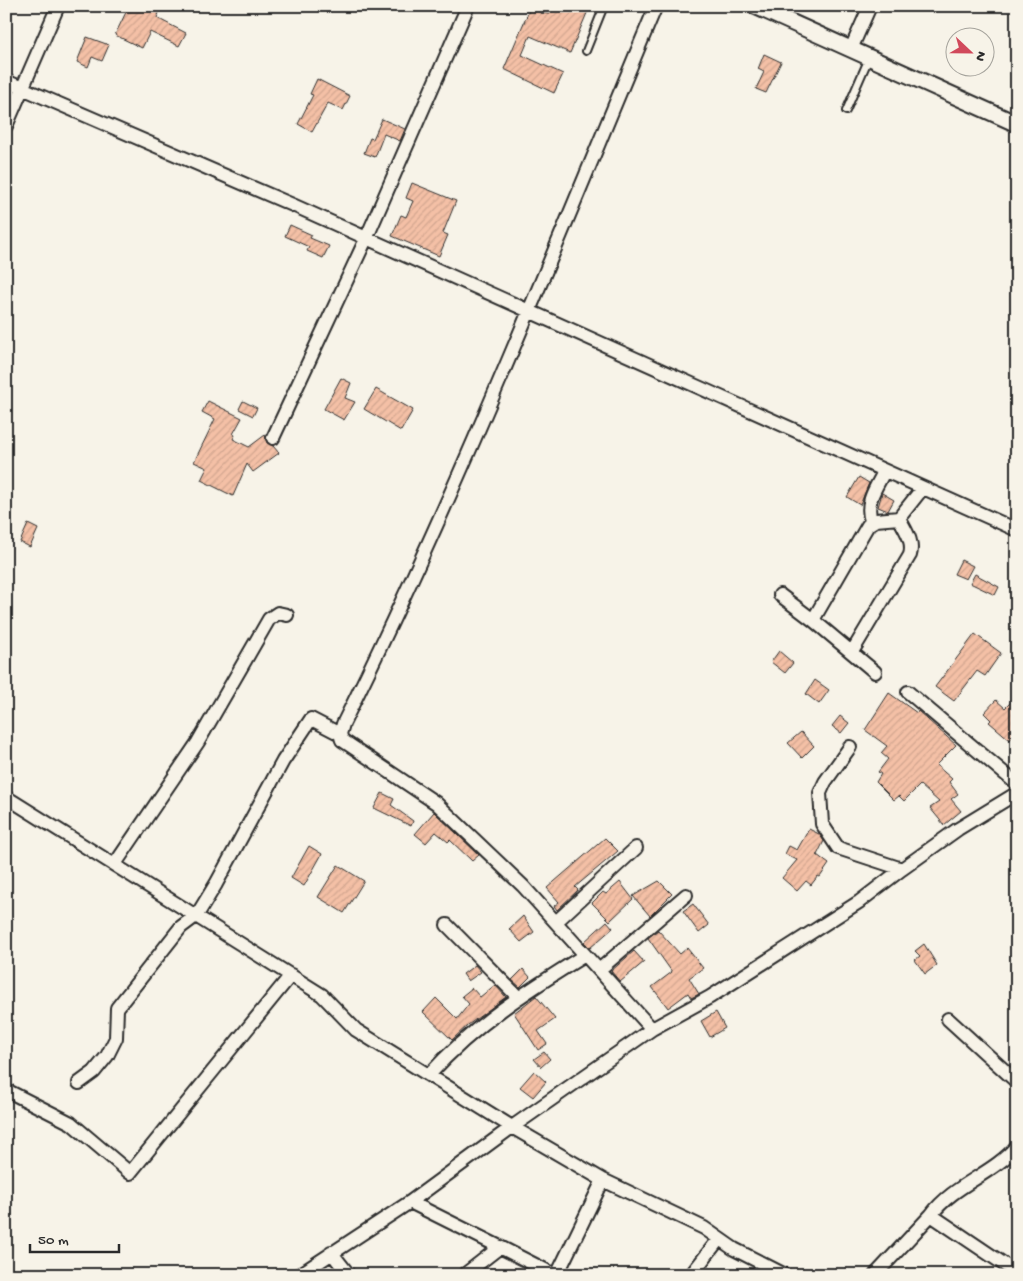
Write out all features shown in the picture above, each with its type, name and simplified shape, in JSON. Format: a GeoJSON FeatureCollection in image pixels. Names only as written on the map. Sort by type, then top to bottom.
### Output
{"type":"FeatureCollection","features":[{"type":"Feature","properties":{"kind":"street"},"geometry":{"type":"LineString","coordinates":[[6,126],[58,6]]}},
{"type":"Feature","properties":{"kind":"street"},"geometry":{"type":"LineString","coordinates":[[273,438],[366,239],[468,6]]}},
{"type":"Feature","properties":{"kind":"street"},"geometry":{"type":"LineString","coordinates":[[652,1029],[523,886],[436,804],[342,740],[340,734],[395,618],[528,311],[656,6]]}},
{"type":"Feature","properties":{"kind":"street"},"geometry":{"type":"LineString","coordinates":[[755,6],[1017,124]]}},
{"type":"Feature","properties":{"kind":"street"},"geometry":{"type":"LineString","coordinates":[[851,49],[870,6]]}},
{"type":"Feature","properties":{"kind":"street"},"geometry":{"type":"LineString","coordinates":[[6,80],[295,206],[884,472],[1017,530]]}},
{"type":"Feature","properties":{"kind":"street"},"geometry":{"type":"LineString","coordinates":[[814,620],[871,521],[868,512],[870,496],[884,472]]}},
{"type":"Feature","properties":{"kind":"street"},"geometry":{"type":"LineString","coordinates":[[871,521],[899,518],[922,489]]}},
{"type":"Feature","properties":{"kind":"street"},"geometry":{"type":"LineString","coordinates":[[852,652],[910,555],[912,548],[910,538],[899,518]]}},
{"type":"Feature","properties":{"kind":"street"},"geometry":{"type":"LineString","coordinates":[[780,595],[814,620],[875,672]]}},
{"type":"Feature","properties":{"kind":"street"},"geometry":{"type":"LineString","coordinates":[[115,864],[198,742],[269,619],[278,614],[287,615]]}},
{"type":"Feature","properties":{"kind":"street"},"geometry":{"type":"LineString","coordinates":[[908,692],[1017,784]]}},
{"type":"Feature","properties":{"kind":"street"},"geometry":{"type":"LineString","coordinates":[[79,1083],[94,1072],[107,1056],[116,1038],[117,1008],[181,927],[196,915],[216,884],[282,761],[311,719],[340,734]]}},
{"type":"Feature","properties":{"kind":"street"},"geometry":{"type":"LineString","coordinates":[[850,746],[825,782],[820,793],[822,824],[838,848],[902,869]]}},
{"type":"Feature","properties":{"kind":"street"},"geometry":{"type":"LineString","coordinates":[[299,1275],[331,1252],[410,1202],[512,1127],[652,1029],[710,997],[822,927],[860,902],[958,829],[1017,793]]}},
{"type":"Feature","properties":{"kind":"street"},"geometry":{"type":"LineString","coordinates":[[6,797],[322,995],[356,1030],[512,1127],[603,1180],[704,1228],[734,1249],[785,1275]]}},
{"type":"Feature","properties":{"kind":"street"},"geometry":{"type":"LineString","coordinates":[[556,922],[636,848]]}},
{"type":"Feature","properties":{"kind":"street"},"geometry":{"type":"LineString","coordinates":[[600,970],[686,895]]}},
{"type":"Feature","properties":{"kind":"street"},"geometry":{"type":"LineString","coordinates":[[446,925],[517,996]]}},
{"type":"Feature","properties":{"kind":"street"},"geometry":{"type":"LineString","coordinates":[[429,1075],[450,1051],[517,996],[585,955]]}},
{"type":"Feature","properties":{"kind":"street"},"geometry":{"type":"LineString","coordinates":[[6,1090],[71,1123],[130,1173],[291,975]]}},
{"type":"Feature","properties":{"kind":"street"},"geometry":{"type":"LineString","coordinates":[[948,1019],[1017,1082]]}},
{"type":"Feature","properties":{"kind":"street"},"geometry":{"type":"LineString","coordinates":[[875,1275],[957,1188],[1000,1163],[1017,1146]]}},
{"type":"Feature","properties":{"kind":"street"},"geometry":{"type":"LineString","coordinates":[[410,1202],[556,1275],[603,1180]]}},
{"type":"Feature","properties":{"kind":"street"},"geometry":{"type":"LineString","coordinates":[[931,1215],[1017,1273]]}},
{"type":"Feature","properties":{"kind":"street"},"geometry":{"type":"LineString","coordinates":[[691,1275],[719,1238]]}},
{"type":"Feature","properties":{"kind":"street"},"geometry":{"type":"LineString","coordinates":[[464,1275],[500,1247]]}},
{"type":"Feature","properties":{"kind":"street"},"geometry":{"type":"LineString","coordinates":[[331,1252],[349,1275]]}},
{"type":"Feature","properties":{"kind":"lane"},"geometry":{"type":"LineString","coordinates":[[586,51],[604,6]]}},
{"type":"Feature","properties":{"kind":"lane"},"geometry":{"type":"LineString","coordinates":[[846,111],[869,58]]}},
{"type":"Feature","properties":{"kind":"building"},"geometry":{"type":"Polygon","coordinates":[[[129,6],[145,6],[159,13],[157,18],[186,33],[179,46],[150,32],[142,48],[115,35],[129,6]]]}},
{"type":"Feature","properties":{"kind":"building"},"geometry":{"type":"Polygon","coordinates":[[[531,6],[537,8],[540,13],[550,14],[553,6],[590,6],[570,53],[530,36],[522,55],[563,74],[554,93],[504,69],[531,6]]]}},
{"type":"Feature","properties":{"kind":"building"},"geometry":{"type":"Polygon","coordinates":[[[87,37],[109,45],[102,61],[92,57],[88,67],[77,62],[87,37]]]}},
{"type":"Feature","properties":{"kind":"building"},"geometry":{"type":"Polygon","coordinates":[[[764,54],[781,62],[766,93],[756,89],[764,72],[758,69],[764,54]]]}},
{"type":"Feature","properties":{"kind":"building"},"geometry":{"type":"Polygon","coordinates":[[[317,79],[350,96],[343,110],[328,103],[312,132],[298,124],[313,95],[310,94],[317,79]]]}},
{"type":"Feature","properties":{"kind":"building"},"geometry":{"type":"Polygon","coordinates":[[[382,119],[405,129],[400,141],[384,134],[375,157],[364,153],[370,138],[373,139],[382,119]]]}},
{"type":"Feature","properties":{"kind":"building"},"geometry":{"type":"Polygon","coordinates":[[[412,183],[456,201],[443,233],[448,235],[439,256],[392,236],[401,215],[406,217],[413,201],[406,198],[412,183]]]}},
{"type":"Feature","properties":{"kind":"building"},"geometry":{"type":"Polygon","coordinates":[[[290,225],[312,235],[310,238],[329,246],[323,258],[307,251],[309,247],[285,236],[290,225]]]}},
{"type":"Feature","properties":{"kind":"building"},"geometry":{"type":"Polygon","coordinates":[[[341,378],[351,383],[345,398],[355,402],[344,420],[324,409],[341,378]]]}},
{"type":"Feature","properties":{"kind":"building"},"geometry":{"type":"Polygon","coordinates":[[[376,389],[413,410],[401,431],[364,409],[376,389]]]}},
{"type":"Feature","properties":{"kind":"building"},"geometry":{"type":"Polygon","coordinates":[[[208,401],[242,418],[233,434],[235,435],[233,439],[249,447],[265,435],[267,443],[273,446],[279,453],[253,472],[247,464],[233,496],[201,480],[207,468],[194,462],[215,419],[202,412],[208,401]]]}},
{"type":"Feature","properties":{"kind":"building"},"geometry":{"type":"Polygon","coordinates":[[[243,401],[257,408],[253,416],[239,409],[243,401]]]}},
{"type":"Feature","properties":{"kind":"building"},"geometry":{"type":"Polygon","coordinates":[[[859,477],[869,483],[860,505],[847,497],[859,477]]]}},
{"type":"Feature","properties":{"kind":"building"},"geometry":{"type":"Polygon","coordinates":[[[882,493],[894,500],[888,511],[878,507],[882,493]]]}},
{"type":"Feature","properties":{"kind":"building"},"geometry":{"type":"Polygon","coordinates":[[[28,524],[38,529],[30,547],[20,542],[28,524]]]}},
{"type":"Feature","properties":{"kind":"building"},"geometry":{"type":"Polygon","coordinates":[[[961,560],[973,566],[966,579],[954,574],[961,560]]]}},
{"type":"Feature","properties":{"kind":"building"},"geometry":{"type":"Polygon","coordinates":[[[975,574],[999,587],[995,595],[970,583],[975,574]]]}},
{"type":"Feature","properties":{"kind":"building"},"geometry":{"type":"Polygon","coordinates":[[[975,634],[1001,653],[985,676],[977,671],[954,701],[935,687],[975,634]]]}},
{"type":"Feature","properties":{"kind":"building"},"geometry":{"type":"Polygon","coordinates":[[[779,651],[793,663],[785,673],[771,662],[779,651]]]}},
{"type":"Feature","properties":{"kind":"building"},"geometry":{"type":"Polygon","coordinates":[[[815,680],[829,690],[819,704],[806,694],[815,680]]]}},
{"type":"Feature","properties":{"kind":"building"},"geometry":{"type":"Polygon","coordinates":[[[889,693],[917,713],[918,711],[956,745],[936,765],[952,779],[949,782],[958,794],[951,799],[961,811],[944,825],[930,808],[939,802],[920,785],[904,801],[899,796],[894,800],[876,782],[881,774],[878,772],[888,759],[881,753],[887,746],[865,730],[889,693]]]}},
{"type":"Feature","properties":{"kind":"building"},"geometry":{"type":"Polygon","coordinates":[[[1017,696],[1017,732],[1010,740],[989,722],[991,720],[984,713],[996,700],[1005,708],[1017,696]]]}},
{"type":"Feature","properties":{"kind":"building"},"geometry":{"type":"Polygon","coordinates":[[[840,716],[849,723],[841,733],[832,726],[840,716]]]}},
{"type":"Feature","properties":{"kind":"building"},"geometry":{"type":"Polygon","coordinates":[[[801,732],[814,746],[802,758],[788,743],[801,732]]]}},
{"type":"Feature","properties":{"kind":"building"},"geometry":{"type":"Polygon","coordinates":[[[382,793],[394,799],[391,805],[413,821],[411,826],[374,808],[382,793]]]}},
{"type":"Feature","properties":{"kind":"building"},"geometry":{"type":"Polygon","coordinates":[[[434,812],[479,855],[472,861],[450,840],[448,842],[436,832],[426,843],[415,834],[434,812]]]}},
{"type":"Feature","properties":{"kind":"building"},"geometry":{"type":"Polygon","coordinates":[[[809,829],[819,834],[824,841],[817,855],[829,864],[820,877],[818,876],[811,885],[806,881],[797,891],[782,878],[797,860],[785,854],[789,846],[797,850],[809,829]]]}},
{"type":"Feature","properties":{"kind":"building"},"geometry":{"type":"Polygon","coordinates":[[[605,838],[618,851],[575,887],[578,890],[557,910],[554,906],[559,902],[547,888],[605,838]]]}},
{"type":"Feature","properties":{"kind":"building"},"geometry":{"type":"Polygon","coordinates":[[[309,846],[322,854],[304,886],[291,878],[309,846]]]}},
{"type":"Feature","properties":{"kind":"building"},"geometry":{"type":"Polygon","coordinates":[[[338,865],[364,881],[344,913],[318,897],[338,865]]]}},
{"type":"Feature","properties":{"kind":"building"},"geometry":{"type":"Polygon","coordinates":[[[659,881],[672,894],[650,916],[633,896],[659,881]]]}},
{"type":"Feature","properties":{"kind":"building"},"geometry":{"type":"Polygon","coordinates":[[[620,882],[633,899],[610,921],[592,903],[603,892],[606,894],[620,882]]]}},
{"type":"Feature","properties":{"kind":"building"},"geometry":{"type":"Polygon","coordinates":[[[693,904],[709,925],[699,933],[683,911],[693,904]]]}},
{"type":"Feature","properties":{"kind":"building"},"geometry":{"type":"Polygon","coordinates":[[[523,916],[534,932],[521,942],[509,929],[523,916]]]}},
{"type":"Feature","properties":{"kind":"building"},"geometry":{"type":"Polygon","coordinates":[[[607,921],[613,928],[590,948],[584,942],[607,921]]]}},
{"type":"Feature","properties":{"kind":"building"},"geometry":{"type":"Polygon","coordinates":[[[658,930],[680,954],[687,948],[703,968],[689,978],[699,994],[691,998],[688,993],[668,1008],[652,987],[672,972],[648,938],[658,930]]]}},
{"type":"Feature","properties":{"kind":"building"},"geometry":{"type":"Polygon","coordinates":[[[924,944],[937,965],[925,974],[915,960],[920,956],[915,951],[924,944]]]}},
{"type":"Feature","properties":{"kind":"building"},"geometry":{"type":"Polygon","coordinates":[[[634,951],[644,962],[620,982],[611,971],[634,951]]]}},
{"type":"Feature","properties":{"kind":"building"},"geometry":{"type":"Polygon","coordinates":[[[475,965],[481,972],[468,981],[463,974],[475,965]]]}},
{"type":"Feature","properties":{"kind":"building"},"geometry":{"type":"Polygon","coordinates":[[[523,969],[530,977],[520,987],[512,980],[523,969]]]}},
{"type":"Feature","properties":{"kind":"building"},"geometry":{"type":"Polygon","coordinates":[[[495,985],[506,997],[468,1025],[452,1040],[423,1012],[436,998],[457,1019],[469,1004],[462,996],[472,988],[480,997],[495,985]]]}},
{"type":"Feature","properties":{"kind":"building"},"geometry":{"type":"Polygon","coordinates":[[[536,996],[555,1019],[538,1031],[547,1044],[538,1050],[514,1013],[536,996]]]}},
{"type":"Feature","properties":{"kind":"building"},"geometry":{"type":"Polygon","coordinates":[[[716,1012],[725,1028],[710,1037],[701,1021],[716,1012]]]}},
{"type":"Feature","properties":{"kind":"building"},"geometry":{"type":"Polygon","coordinates":[[[544,1052],[550,1059],[541,1067],[534,1059],[544,1052]]]}},
{"type":"Feature","properties":{"kind":"building"},"geometry":{"type":"Polygon","coordinates":[[[534,1071],[546,1082],[533,1097],[520,1087],[534,1071]]]}}]}
